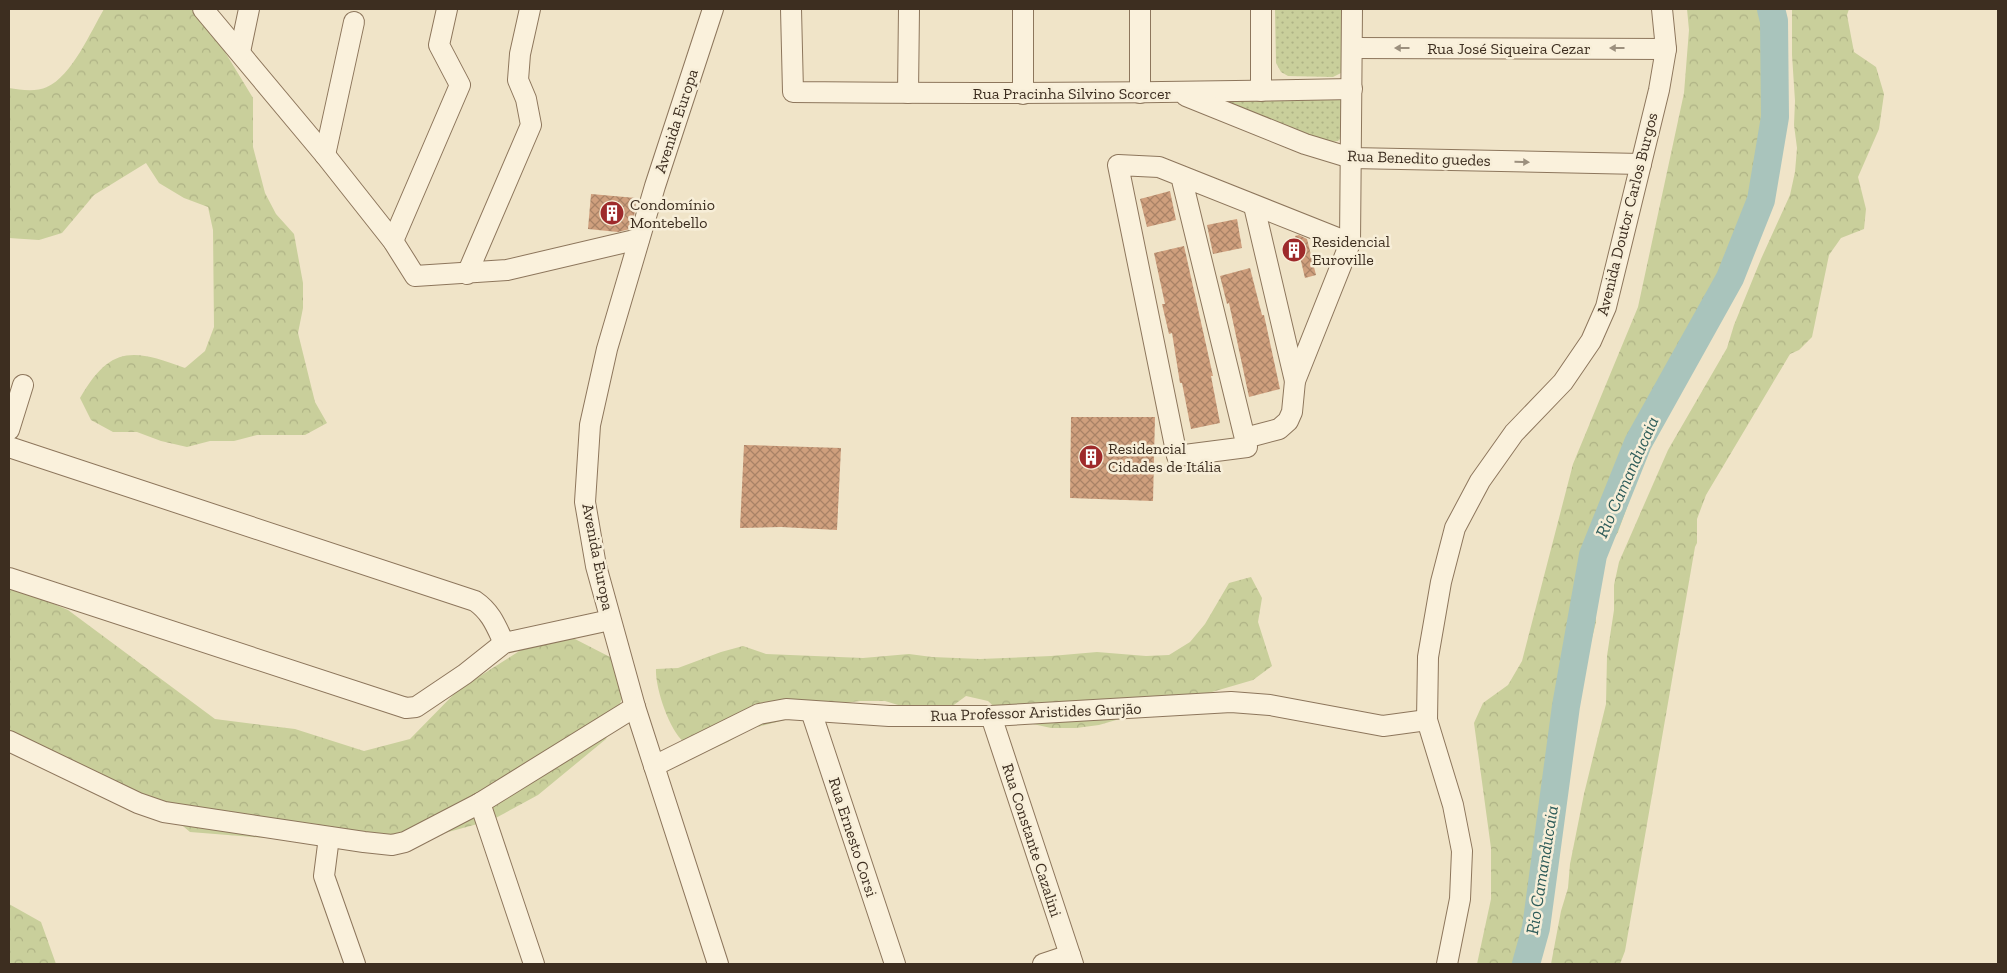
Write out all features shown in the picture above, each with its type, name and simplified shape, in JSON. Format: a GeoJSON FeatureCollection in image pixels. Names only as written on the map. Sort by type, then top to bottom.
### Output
{"type":"FeatureCollection","features":[{"type":"Feature","properties":{"kind":"street"},"geometry":{"type":"LineString","coordinates":[[204,9],[393,240],[415,276],[506,270],[639,238]]}},
{"type":"Feature","properties":{"kind":"street"},"geometry":{"type":"LineString","coordinates":[[240,52],[249,9]]}},
{"type":"Feature","properties":{"kind":"street"},"geometry":{"type":"LineString","coordinates":[[393,240],[460,85],[439,45],[447,9]]}},
{"type":"Feature","properties":{"kind":"street"},"geometry":{"type":"LineString","coordinates":[[467,274],[531,125],[526,99],[518,80],[520,54],[530,9]]}},
{"type":"Feature","properties":{"kind":"street","name":"Avenida Europa"},"geometry":{"type":"LineString","coordinates":[[706,32],[709,9]]}},
{"type":"Feature","properties":{"kind":"street","name":"Avenida Europa"},"geometry":{"type":"LineString","coordinates":[[713,9],[639,238],[607,349],[590,425],[585,502],[596,566],[635,707],[718,964]]}},
{"type":"Feature","properties":{"kind":"street","name":"Rua Pracinha Silvino Scorcer"},"geometry":{"type":"LineString","coordinates":[[791,9],[793,92],[1022,94],[1352,89]]}},
{"type":"Feature","properties":{"kind":"street"},"geometry":{"type":"LineString","coordinates":[[908,93],[909,9]]}},
{"type":"Feature","properties":{"kind":"street"},"geometry":{"type":"LineString","coordinates":[[1022,94],[1023,9]]}},
{"type":"Feature","properties":{"kind":"street"},"geometry":{"type":"LineString","coordinates":[[1140,9],[1140,93]]}},
{"type":"Feature","properties":{"kind":"street"},"geometry":{"type":"LineString","coordinates":[[1261,9],[1261,91]]}},
{"type":"Feature","properties":{"kind":"street"},"geometry":{"type":"LineString","coordinates":[[1245,438],[1280,429],[1288,421],[1292,412],[1295,381],[1350,243],[1352,9]]}},
{"type":"Feature","properties":{"kind":"street","name":"Avenida Doutor Carlos Burgos"},"geometry":{"type":"LineString","coordinates":[[1447,964],[1460,899],[1462,851],[1453,805],[1427,720],[1428,658],[1441,582],[1455,528],[1480,481],[1514,433],[1563,382],[1591,341],[1606,307],[1659,90],[1666,48],[1662,9]]}},
{"type":"Feature","properties":{"kind":"street"},"geometry":{"type":"LineString","coordinates":[[325,155],[354,22]]}},
{"type":"Feature","properties":{"kind":"street","name":"Rua José Siqueira Cezar"},"geometry":{"type":"LineString","coordinates":[[1352,48],[1666,48]]}},
{"type":"Feature","properties":{"kind":"street","name":"Rua Benedito guedes"},"geometry":{"type":"LineString","coordinates":[[1180,93],[1305,144],[1351,158],[1641,164]]}},
{"type":"Feature","properties":{"kind":"street"},"geometry":{"type":"LineString","coordinates":[[1181,176],[1247,447],[1176,456],[1118,165],[1159,167],[1350,243]]}},
{"type":"Feature","properties":{"kind":"street"},"geometry":{"type":"LineString","coordinates":[[1254,206],[1295,381]]}},
{"type":"Feature","properties":{"kind":"street"},"geometry":{"type":"LineString","coordinates":[[9,430],[23,385]]}},
{"type":"Feature","properties":{"kind":"street"},"geometry":{"type":"LineString","coordinates":[[9,447],[475,601],[486,608],[504,643]]}},
{"type":"Feature","properties":{"kind":"street"},"geometry":{"type":"LineString","coordinates":[[9,578],[406,708],[416,707],[465,674],[504,643],[610,620]]}},
{"type":"Feature","properties":{"kind":"street","name":"Rua Professor Aristides Gurjão"},"geometry":{"type":"LineString","coordinates":[[654,766],[759,714],[786,709],[889,716],[991,716],[1231,702],[1270,705],[1383,726],[1427,720]]}},
{"type":"Feature","properties":{"kind":"street"},"geometry":{"type":"LineString","coordinates":[[9,741],[138,803],[164,812],[392,845],[405,842],[480,803],[635,707]]}},
{"type":"Feature","properties":{"kind":"street","name":"Rua Ernesto Corsi"},"geometry":{"type":"LineString","coordinates":[[811,711],[895,964]]}},
{"type":"Feature","properties":{"kind":"street","name":"Rua Constante Cazalini"},"geometry":{"type":"LineString","coordinates":[[991,716],[1071,959]]}},
{"type":"Feature","properties":{"kind":"street"},"geometry":{"type":"LineString","coordinates":[[480,803],[534,964]]}},
{"type":"Feature","properties":{"kind":"street"},"geometry":{"type":"LineString","coordinates":[[329,837],[324,876],[355,964]]}},
{"type":"Feature","properties":{"kind":"street"},"geometry":{"type":"LineString","coordinates":[[1043,964],[1071,959]]}},
{"type":"Feature","properties":{"kind":"green space"},"geometry":{"type":"Polygon","coordinates":[[[104,9],[202,9],[209,18],[225,52],[253,98],[253,147],[265,193],[276,214],[294,234],[303,283],[303,308],[298,333],[315,402],[327,423],[305,435],[257,435],[234,441],[210,441],[187,447],[161,441],[137,432],[113,432],[91,420],[80,398],[91,381],[102,369],[112,360],[124,356],[150,357],[185,368],[205,351],[214,327],[213,230],[208,207],[184,198],[159,183],[146,163],[94,195],[62,233],[39,240],[9,238],[9,88],[38,90],[56,81],[73,63],[104,9]]]}},
{"type":"Feature","properties":{"kind":"green space"},"geometry":{"type":"Polygon","coordinates":[[[1275,9],[1346,9],[1345,65],[1341,73],[1333,77],[1288,76],[1281,72],[1276,63],[1275,9]]]}},
{"type":"Feature","properties":{"kind":"green space"},"geometry":{"type":"Polygon","coordinates":[[[1687,9],[1769,9],[1776,87],[1768,137],[1763,210],[1745,254],[1710,316],[1703,338],[1665,398],[1643,440],[1636,463],[1634,487],[1618,532],[1605,552],[1598,575],[1595,599],[1596,622],[1590,646],[1581,668],[1571,713],[1555,758],[1552,781],[1552,852],[1542,897],[1538,946],[1532,964],[1477,964],[1491,899],[1491,848],[1474,723],[1483,703],[1508,685],[1522,661],[1573,464],[1638,307],[1684,93],[1689,30],[1687,9]]]}},
{"type":"Feature","properties":{"kind":"green space"},"geometry":{"type":"Polygon","coordinates":[[[1792,9],[1849,9],[1847,15],[1854,52],[1876,67],[1884,94],[1879,129],[1858,177],[1866,209],[1864,229],[1841,238],[1829,255],[1812,337],[1799,350],[1790,354],[1706,495],[1697,519],[1697,543],[1625,951],[1620,964],[1551,964],[1561,911],[1568,888],[1570,864],[1584,794],[1606,704],[1607,656],[1614,610],[1614,585],[1619,562],[1668,450],[1727,348],[1734,325],[1761,259],[1790,195],[1795,172],[1797,148],[1794,125],[1792,9]]]}},
{"type":"Feature","properties":{"kind":"green space"},"geometry":{"type":"Polygon","coordinates":[[[1233,97],[1340,98],[1347,108],[1345,134],[1338,141],[1326,143],[1230,105],[1233,97]]]}},
{"type":"Feature","properties":{"kind":"green space"},"geometry":{"type":"Polygon","coordinates":[[[1251,577],[1262,598],[1258,622],[1272,666],[1253,680],[1099,725],[1076,728],[1051,728],[1006,718],[988,701],[966,696],[947,710],[908,708],[885,701],[860,701],[837,704],[816,712],[749,729],[728,742],[707,751],[684,742],[678,736],[664,708],[656,677],[656,669],[678,668],[743,646],[766,654],[863,658],[909,654],[980,659],[1097,652],[1146,656],[1169,655],[1190,642],[1205,624],[1229,583],[1251,577]]]}},
{"type":"Feature","properties":{"kind":"green space"},"geometry":{"type":"Polygon","coordinates":[[[9,585],[68,610],[215,719],[295,729],[364,751],[410,739],[458,690],[532,643],[573,638],[610,657],[623,696],[606,739],[538,795],[492,820],[390,848],[190,832],[152,800],[9,731],[9,585]]]}},
{"type":"Feature","properties":{"kind":"green space"},"geometry":{"type":"Polygon","coordinates":[[[9,904],[41,922],[56,964],[9,964],[9,904]]]}},
{"type":"Feature","properties":{"kind":"building"},"geometry":{"type":"Polygon","coordinates":[[[1170,191],[1176,220],[1147,227],[1140,199],[1170,191]]]}},
{"type":"Feature","properties":{"kind":"building","name":"Condomínio Montebello"},"geometry":{"type":"Polygon","coordinates":[[[591,194],[636,198],[635,212],[630,229],[618,232],[588,229],[591,194]]]}},
{"type":"Feature","properties":{"kind":"building"},"geometry":{"type":"Polygon","coordinates":[[[1237,219],[1242,248],[1213,254],[1207,225],[1237,219]]]}},
{"type":"Feature","properties":{"kind":"building"},"geometry":{"type":"Polygon","coordinates":[[[1299,235],[1307,239],[1316,275],[1305,278],[1295,236],[1299,235]]]}},
{"type":"Feature","properties":{"kind":"building"},"geometry":{"type":"Polygon","coordinates":[[[1184,246],[1213,376],[1211,376],[1220,423],[1191,429],[1182,383],[1180,383],[1172,333],[1169,334],[1162,304],[1165,304],[1154,253],[1184,246]]]}},
{"type":"Feature","properties":{"kind":"building"},"geometry":{"type":"Polygon","coordinates":[[[1250,268],[1262,315],[1264,315],[1280,389],[1249,397],[1229,303],[1227,304],[1220,276],[1250,268]]]}},
{"type":"Feature","properties":{"kind":"building"},"geometry":{"type":"Polygon","coordinates":[[[1071,417],[1155,417],[1153,501],[1070,498],[1071,417]]]}},
{"type":"Feature","properties":{"kind":"building"},"geometry":{"type":"Polygon","coordinates":[[[744,445],[841,448],[837,530],[781,527],[740,528],[744,445]]]}},
{"type":"Feature","properties":{"kind":"waterway","name":"Rio Camanducaia"},"geometry":{"type":"LineString","coordinates":[[1526,964],[1536,928],[1566,706],[1593,555],[1638,443],[1730,278],[1761,200],[1775,117],[1774,21],[1771,9]]}},
{"type":"Feature","properties":{"kind":"place","name":"Condomínio Montebello"},"geometry":{"type":"Point","coordinates":[612,213]}},
{"type":"Feature","properties":{"kind":"place","name":"Residencial Euroville"},"geometry":{"type":"Point","coordinates":[1294,250]}},
{"type":"Feature","properties":{"kind":"place","name":"Residencial Cidades de Itália"},"geometry":{"type":"Point","coordinates":[1091,457]}}]}
